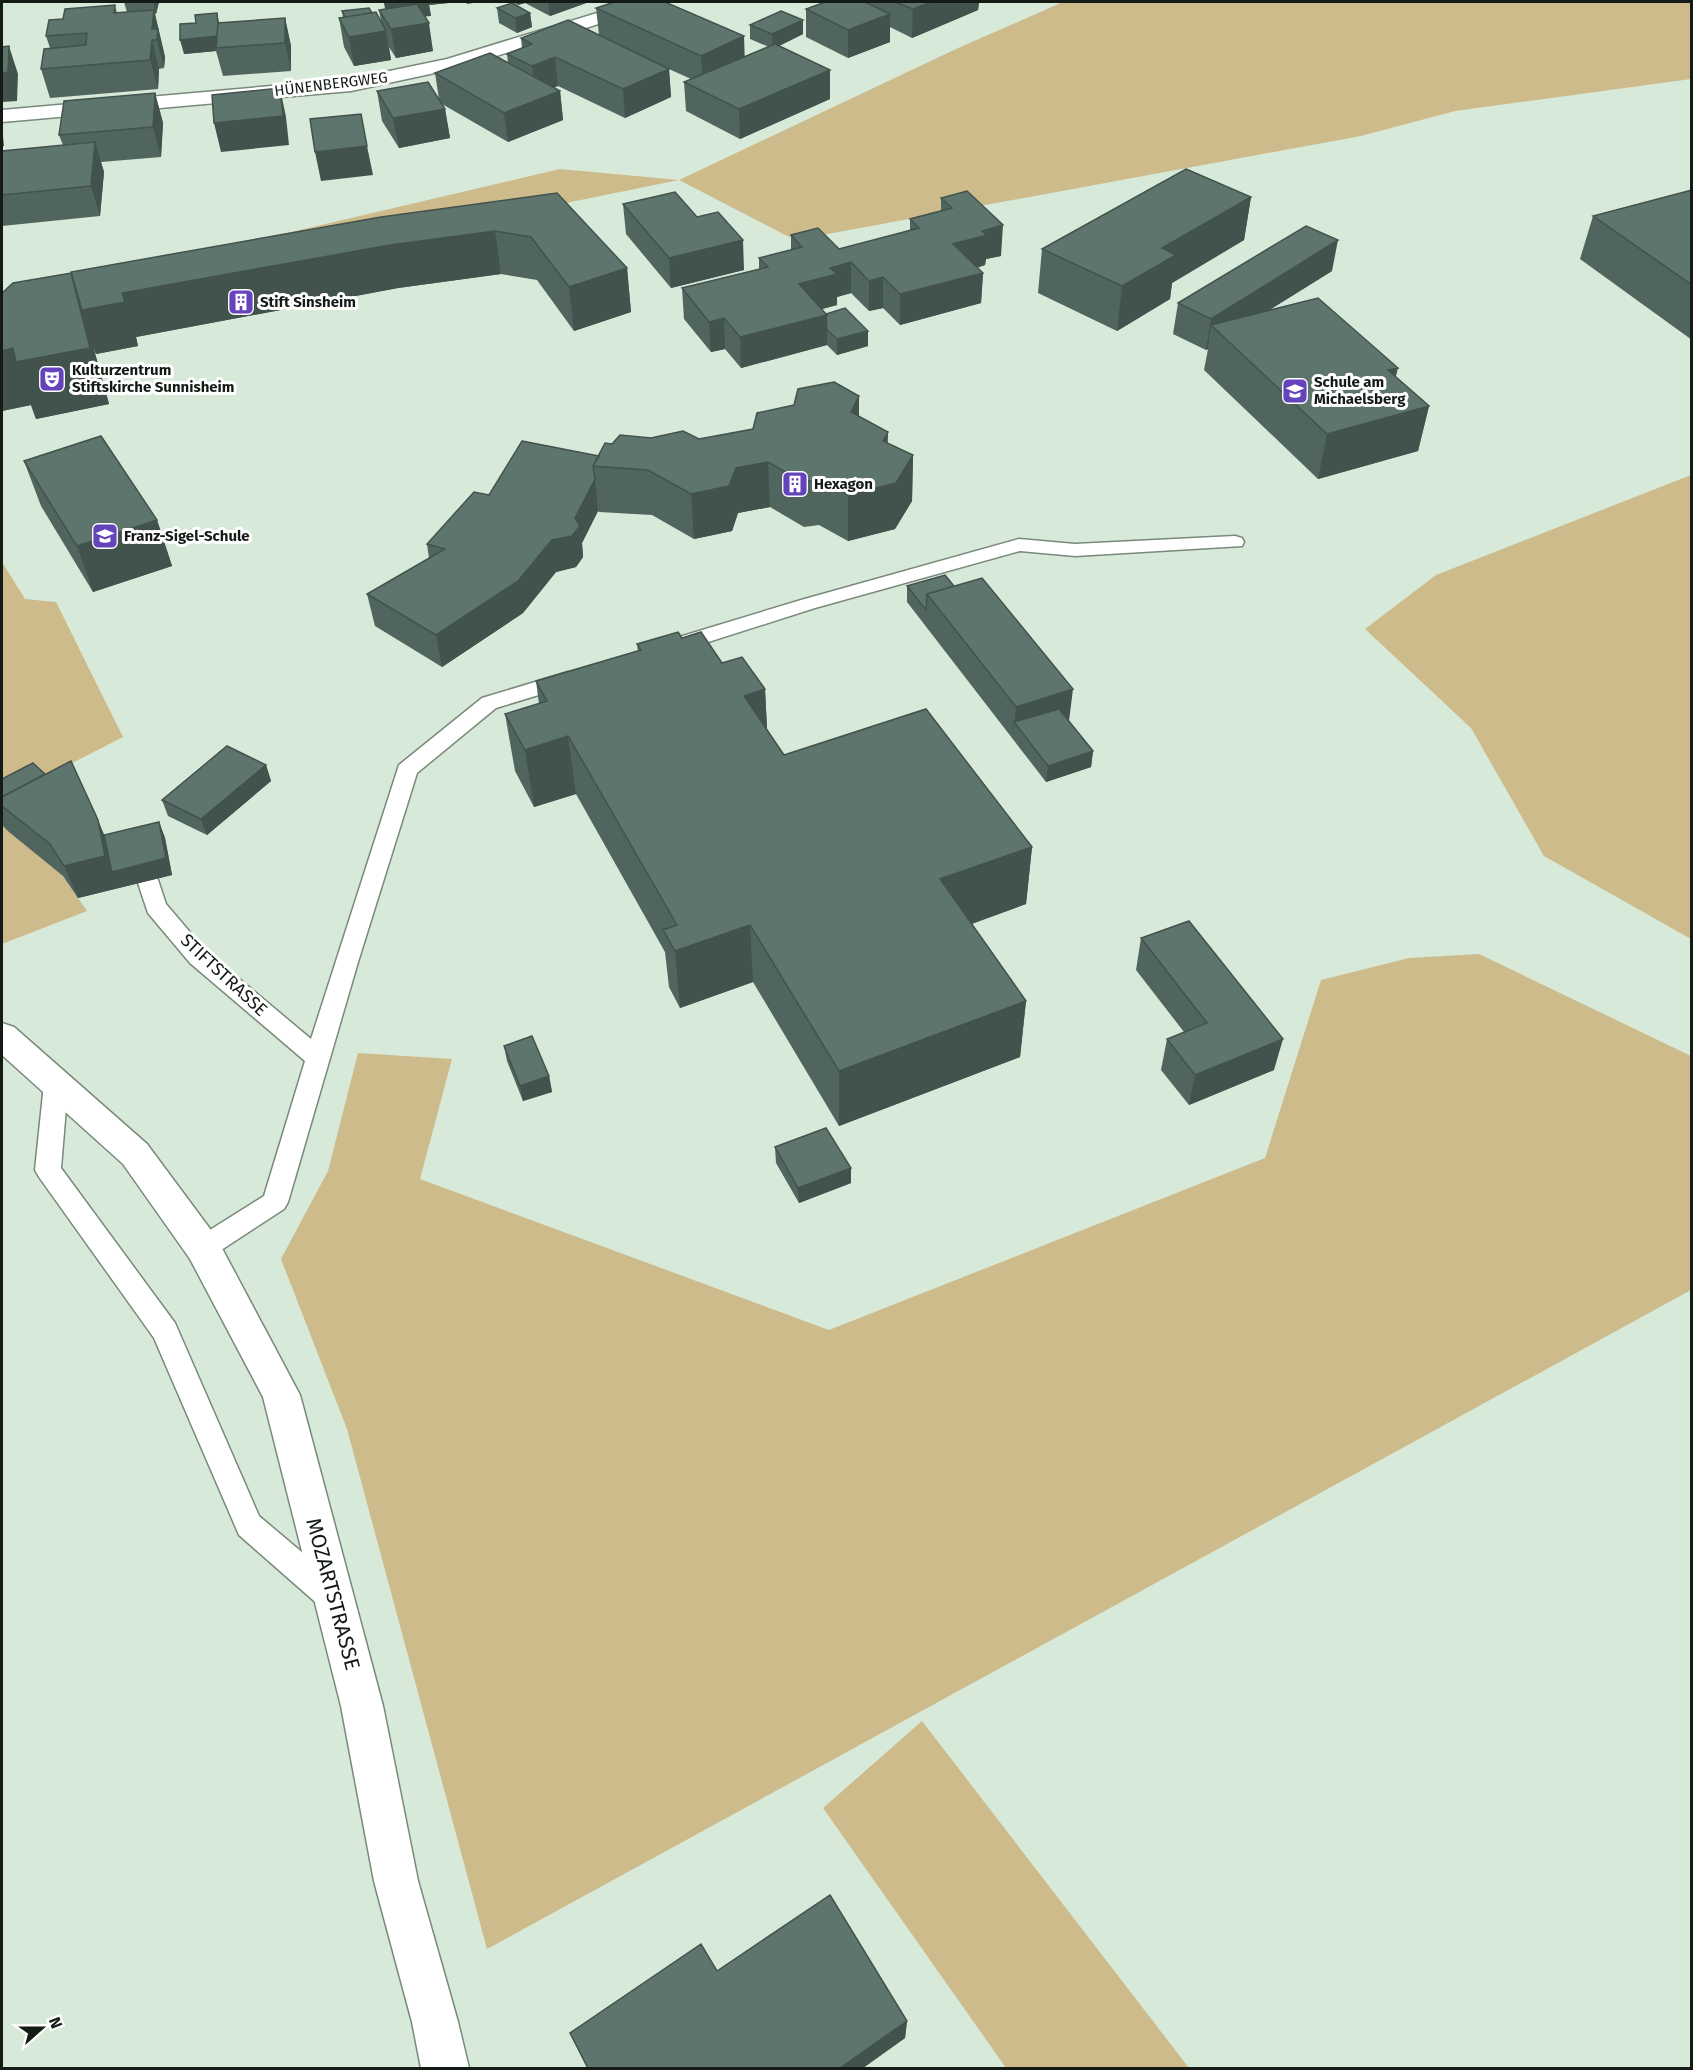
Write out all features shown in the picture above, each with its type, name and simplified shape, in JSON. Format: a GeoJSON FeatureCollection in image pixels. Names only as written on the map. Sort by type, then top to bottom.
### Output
{"type":"FeatureCollection","features":[{"type":"Feature","properties":{"kind":"street","name":"HÜNENBERGWEG"},"geometry":{"type":"LineString","coordinates":[[2,116],[351,85],[451,64],[650,2]]}},
{"type":"Feature","properties":{"kind":"street"},"geometry":{"type":"LineString","coordinates":[[2,1036],[56,1084]]}},
{"type":"Feature","properties":{"kind":"street","name":"MOZARTSTRASSE"},"geometry":{"type":"LineString","coordinates":[[56,1084],[135,1154],[203,1248],[281,1395],[362,1706],[396,1881],[435,2022],[445,2068]]}},
{"type":"Feature","properties":{"kind":"lane"},"geometry":{"type":"LineString","coordinates":[[649,654],[808,604],[1019,544],[1075,550],[1235,542]]}},
{"type":"Feature","properties":{"kind":"lane"},"geometry":{"type":"LineString","coordinates":[[203,1248],[275,1202],[407,770],[489,703],[592,671]]}},
{"type":"Feature","properties":{"kind":"lane","name":"STIFTSTRASSE"},"geometry":{"type":"LineString","coordinates":[[148,880],[156,907],[198,957],[318,1058]]}},
{"type":"Feature","properties":{"kind":"lane"},"geometry":{"type":"LineString","coordinates":[[56,1084],[48,1170],[165,1330],[249,1525],[333,1598]]}},
{"type":"Feature","properties":{"kind":"shaded area"},"geometry":{"type":"Polygon","coordinates":[[[1063,2],[1691,2],[1691,79],[1455,111],[1361,136],[795,240],[679,180],[956,49],[1063,2]]]}},
{"type":"Feature","properties":{"kind":"shaded area"},"geometry":{"type":"Polygon","coordinates":[[[560,169],[679,180],[2,318],[2,300],[560,169]]]}},
{"type":"Feature","properties":{"kind":"shaded area"},"geometry":{"type":"Polygon","coordinates":[[[1691,475],[1691,939],[1544,856],[1471,728],[1365,629],[1436,575],[1691,475]]]}},
{"type":"Feature","properties":{"kind":"shaded area"},"geometry":{"type":"Polygon","coordinates":[[[2,562],[25,599],[56,602],[123,737],[2,799],[2,562]]]}},
{"type":"Feature","properties":{"kind":"shaded area"},"geometry":{"type":"Polygon","coordinates":[[[2,825],[63,876],[87,911],[2,944],[2,825]]]}},
{"type":"Feature","properties":{"kind":"shaded area"},"geometry":{"type":"Polygon","coordinates":[[[1479,954],[1691,1056],[1691,1290],[487,1949],[347,1429],[281,1259],[328,1171],[358,1053],[452,1059],[420,1179],[829,1330],[1265,1158],[1321,980],[1409,958],[1479,954]]]}},
{"type":"Feature","properties":{"kind":"shaded area"},"geometry":{"type":"Polygon","coordinates":[[[922,1721],[1189,2068],[1006,2068],[823,1808],[922,1721]]]}},
{"type":"Feature","properties":{"kind":"building"},"geometry":{"type":"Polygon","coordinates":[[[614,2],[665,2],[744,36],[701,56],[596,8],[614,2]]]}},
{"type":"Feature","properties":{"kind":"building"},"geometry":{"type":"Polygon","coordinates":[[[825,2],[865,2],[890,14],[848,30],[806,9],[825,2]]]}},
{"type":"Feature","properties":{"kind":"building"},"geometry":{"type":"Polygon","coordinates":[[[895,2],[931,2],[913,9],[895,2]]]}},
{"type":"Feature","properties":{"kind":"building"},"geometry":{"type":"Polygon","coordinates":[[[512,3],[530,13],[515,18],[497,8],[512,3]]]}},
{"type":"Feature","properties":{"kind":"building"},"geometry":{"type":"Polygon","coordinates":[[[417,4],[429,23],[391,29],[379,10],[417,4]]]}},
{"type":"Feature","properties":{"kind":"building"},"geometry":{"type":"Polygon","coordinates":[[[115,5],[114,13],[154,10],[152,29],[158,29],[157,40],[152,40],[150,60],[41,69],[44,49],[86,45],[87,33],[46,36],[49,20],[63,19],[65,9],[115,5]]]}},
{"type":"Feature","properties":{"kind":"building"},"geometry":{"type":"Polygon","coordinates":[[[369,8],[372,13],[345,17],[342,11],[369,8]]]}},
{"type":"Feature","properties":{"kind":"building"},"geometry":{"type":"Polygon","coordinates":[[[781,11],[803,20],[772,34],[750,25],[781,11]]]}},
{"type":"Feature","properties":{"kind":"building"},"geometry":{"type":"Polygon","coordinates":[[[376,12],[386,31],[349,37],[339,18],[376,12]]]}},
{"type":"Feature","properties":{"kind":"building"},"geometry":{"type":"Polygon","coordinates":[[[217,13],[217,36],[180,40],[180,24],[196,23],[195,15],[217,13]]]}},
{"type":"Feature","properties":{"kind":"building"},"geometry":{"type":"Polygon","coordinates":[[[285,18],[285,43],[216,48],[218,23],[285,18]]]}},
{"type":"Feature","properties":{"kind":"building"},"geometry":{"type":"Polygon","coordinates":[[[568,20],[669,69],[623,89],[555,57],[532,66],[507,54],[532,44],[521,38],[568,20]]]}},
{"type":"Feature","properties":{"kind":"building"},"geometry":{"type":"Polygon","coordinates":[[[775,44],[830,70],[739,109],[684,82],[775,44]]]}},
{"type":"Feature","properties":{"kind":"building"},"geometry":{"type":"Polygon","coordinates":[[[9,46],[8,72],[2,73],[2,47],[9,46]]]}},
{"type":"Feature","properties":{"kind":"building"},"geometry":{"type":"Polygon","coordinates":[[[490,53],[560,91],[504,113],[435,73],[490,53]]]}},
{"type":"Feature","properties":{"kind":"building"},"geometry":{"type":"Polygon","coordinates":[[[428,82],[445,109],[393,118],[377,91],[428,82]]]}},
{"type":"Feature","properties":{"kind":"building"},"geometry":{"type":"Polygon","coordinates":[[[280,88],[283,116],[214,123],[212,95],[280,88]]]}},
{"type":"Feature","properties":{"kind":"building"},"geometry":{"type":"Polygon","coordinates":[[[155,93],[153,127],[59,135],[64,101],[155,93]]]}},
{"type":"Feature","properties":{"kind":"building"},"geometry":{"type":"Polygon","coordinates":[[[361,114],[367,146],[315,152],[310,119],[361,114]]]}},
{"type":"Feature","properties":{"kind":"building"},"geometry":{"type":"Polygon","coordinates":[[[95,142],[91,186],[2,195],[2,151],[95,142]]]}},
{"type":"Feature","properties":{"kind":"building"},"geometry":{"type":"Polygon","coordinates":[[[1186,169],[1251,197],[1162,248],[1176,255],[1122,286],[1042,249],[1186,169]]]}},
{"type":"Feature","properties":{"kind":"building"},"geometry":{"type":"Polygon","coordinates":[[[1692,190],[1692,285],[1593,216],[1692,190]]]}},
{"type":"Feature","properties":{"kind":"building"},"geometry":{"type":"Polygon","coordinates":[[[967,191],[1003,225],[982,231],[987,235],[953,244],[983,273],[900,294],[883,277],[869,281],[851,262],[830,268],[837,274],[799,284],[827,315],[740,337],[724,318],[709,322],[682,288],[768,267],[759,258],[802,247],[791,235],[818,228],[839,249],[919,228],[910,219],[952,208],[941,198],[967,191]]]}},
{"type":"Feature","properties":{"kind":"building"},"geometry":{"type":"Polygon","coordinates":[[[675,192],[697,217],[718,212],[743,240],[669,258],[623,204],[675,192]]]}},
{"type":"Feature","properties":{"kind":"building"},"geometry":{"type":"Polygon","coordinates":[[[557,193],[627,268],[569,287],[531,237],[495,231],[390,245],[122,293],[125,302],[82,310],[71,272],[381,217],[557,193]]]}},
{"type":"Feature","properties":{"kind":"building"},"geometry":{"type":"Polygon","coordinates":[[[1306,226],[1338,240],[1211,319],[1178,303],[1306,226]]]}},
{"type":"Feature","properties":{"kind":"building"},"geometry":{"type":"Polygon","coordinates":[[[71,273],[90,348],[16,362],[13,348],[2,351],[2,293],[13,283],[71,273]]]}},
{"type":"Feature","properties":{"kind":"building"},"geometry":{"type":"Polygon","coordinates":[[[1318,298],[1398,368],[1388,370],[1429,406],[1327,434],[1211,325],[1318,298]]]}},
{"type":"Feature","properties":{"kind":"building"},"geometry":{"type":"Polygon","coordinates":[[[845,308],[868,331],[837,339],[827,330],[826,314],[845,308]]]}},
{"type":"Feature","properties":{"kind":"building"},"geometry":{"type":"Polygon","coordinates":[[[834,382],[859,396],[851,412],[888,432],[883,441],[913,455],[896,483],[848,495],[819,480],[803,482],[768,462],[736,468],[729,486],[691,494],[648,470],[593,466],[605,443],[612,444],[620,435],[651,438],[683,431],[699,439],[753,429],[757,413],[794,405],[798,389],[834,382]]]}},
{"type":"Feature","properties":{"kind":"building"},"geometry":{"type":"Polygon","coordinates":[[[101,436],[157,520],[77,546],[24,461],[101,436]]]}},
{"type":"Feature","properties":{"kind":"building"},"geometry":{"type":"Polygon","coordinates":[[[522,441],[599,456],[593,466],[595,479],[575,518],[580,526],[572,536],[552,540],[518,581],[436,635],[367,594],[445,549],[427,544],[474,492],[489,495],[522,441]]]}},
{"type":"Feature","properties":{"kind":"building"},"geometry":{"type":"Polygon","coordinates":[[[945,575],[954,586],[927,594],[926,610],[907,586],[945,575]]]}},
{"type":"Feature","properties":{"kind":"building"},"geometry":{"type":"Polygon","coordinates":[[[982,578],[1073,689],[1016,707],[927,594],[982,578]]]}},
{"type":"Feature","properties":{"kind":"building"},"geometry":{"type":"Polygon","coordinates":[[[678,632],[682,638],[701,632],[722,663],[742,657],[765,689],[744,696],[784,755],[926,709],[1032,847],[940,879],[1026,1001],[839,1071],[750,925],[675,951],[663,930],[677,925],[568,736],[525,750],[505,714],[547,701],[536,681],[641,650],[637,644],[678,632]]]}},
{"type":"Feature","properties":{"kind":"building"},"geometry":{"type":"Polygon","coordinates":[[[1059,709],[1093,751],[1048,766],[1014,722],[1059,709]]]}},
{"type":"Feature","properties":{"kind":"building"},"geometry":{"type":"Polygon","coordinates":[[[227,746],[266,765],[201,819],[162,800],[227,746]]]}},
{"type":"Feature","properties":{"kind":"building"},"geometry":{"type":"Polygon","coordinates":[[[71,761],[98,820],[105,856],[64,866],[50,844],[2,806],[2,797],[71,761]]]}},
{"type":"Feature","properties":{"kind":"building"},"geometry":{"type":"Polygon","coordinates":[[[33,763],[45,774],[2,797],[2,779],[33,763]]]}},
{"type":"Feature","properties":{"kind":"building"},"geometry":{"type":"Polygon","coordinates":[[[159,822],[166,858],[112,872],[104,835],[159,822]]]}},
{"type":"Feature","properties":{"kind":"building"},"geometry":{"type":"Polygon","coordinates":[[[1189,921],[1283,1039],[1195,1075],[1167,1039],[1207,1023],[1141,938],[1189,921]]]}},
{"type":"Feature","properties":{"kind":"building"},"geometry":{"type":"Polygon","coordinates":[[[532,1036],[549,1076],[520,1086],[504,1046],[532,1036]]]}},
{"type":"Feature","properties":{"kind":"building"},"geometry":{"type":"Polygon","coordinates":[[[826,1128],[851,1168],[798,1188],[775,1147],[826,1128]]]}},
{"type":"Feature","properties":{"kind":"building"},"geometry":{"type":"Polygon","coordinates":[[[830,1895],[907,2021],[840,2068],[588,2068],[570,2033],[701,1944],[717,1971],[830,1895]]]}},
{"type":"Feature","properties":{"kind":"place","name":"Stift Sinsheim"},"geometry":{"type":"Point","coordinates":[241,302]}},
{"type":"Feature","properties":{"kind":"place","name":"Kulturzentrum Stiftskirche Sunnisheim"},"geometry":{"type":"Point","coordinates":[52,379]}},
{"type":"Feature","properties":{"kind":"place","name":"Schule am Michaelsberg"},"geometry":{"type":"Point","coordinates":[1295,391]}},
{"type":"Feature","properties":{"kind":"place","name":"Hexagon"},"geometry":{"type":"Point","coordinates":[795,484]}},
{"type":"Feature","properties":{"kind":"place","name":"Franz-Sigel-Schule"},"geometry":{"type":"Point","coordinates":[105,536]}}]}
